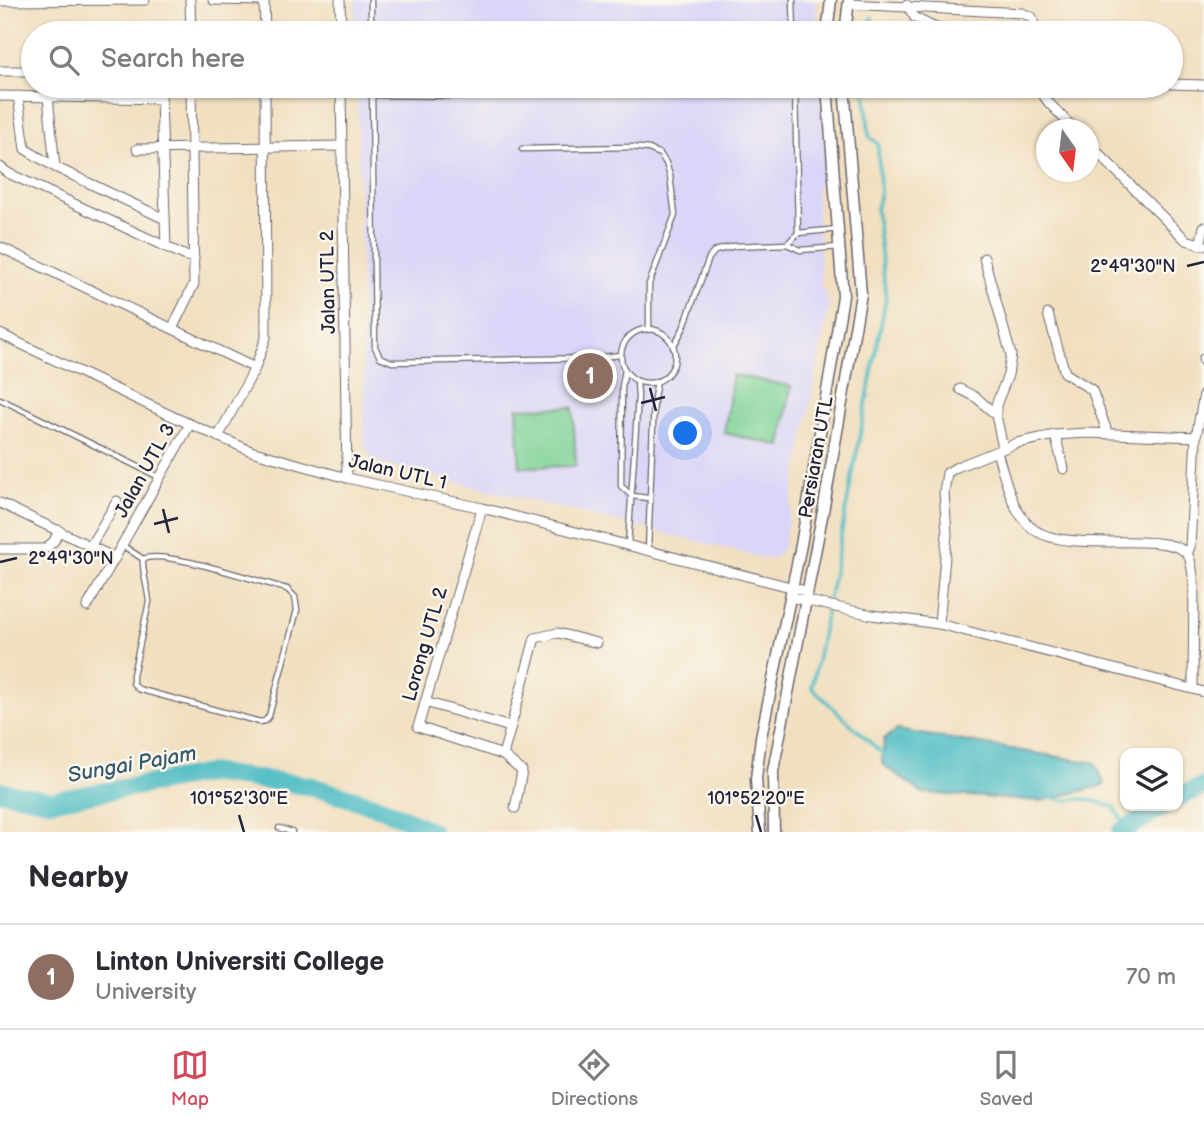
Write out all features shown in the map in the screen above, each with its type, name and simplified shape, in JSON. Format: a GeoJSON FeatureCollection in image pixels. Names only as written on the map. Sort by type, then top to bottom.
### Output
{"type":"FeatureCollection","features":[{"type":"Feature","properties":{"kind":"street"},"geometry":{"type":"LineString","coordinates":[[0,1],[145,0]]}},
{"type":"Feature","properties":{"kind":"street"},"geometry":{"type":"LineString","coordinates":[[190,0],[191,21]]}},
{"type":"Feature","properties":{"kind":"street"},"geometry":{"type":"LineString","coordinates":[[213,0],[264,0],[265,21]]}},
{"type":"Feature","properties":{"kind":"street"},"geometry":{"type":"LineString","coordinates":[[340,0],[341,21]]}},
{"type":"Feature","properties":{"kind":"street"},"geometry":{"type":"LineString","coordinates":[[828,21],[831,0]]}},
{"type":"Feature","properties":{"kind":"street"},"geometry":{"type":"LineString","coordinates":[[847,21],[849,2],[1022,13],[1033,21]]}},
{"type":"Feature","properties":{"kind":"street"},"geometry":{"type":"LineString","coordinates":[[907,5],[915,18],[921,21]]}},
{"type":"Feature","properties":{"kind":"street"},"geometry":{"type":"LineString","coordinates":[[0,71],[21,71]]}},
{"type":"Feature","properties":{"kind":"street"},"geometry":{"type":"LineString","coordinates":[[1183,84],[1204,85]]}},
{"type":"Feature","properties":{"kind":"street"},"geometry":{"type":"LineString","coordinates":[[0,96],[21,96]]}},
{"type":"Feature","properties":{"kind":"street"},"geometry":{"type":"LineString","coordinates":[[18,96],[25,149],[55,167],[165,219]]}},
{"type":"Feature","properties":{"kind":"street"},"geometry":{"type":"LineString","coordinates":[[48,98],[55,167]]}},
{"type":"Feature","properties":{"kind":"street"},"geometry":{"type":"LineString","coordinates":[[104,98],[161,99],[166,247]]}},
{"type":"Feature","properties":{"kind":"street"},"geometry":{"type":"LineString","coordinates":[[173,327],[194,284],[191,98]]}},
{"type":"Feature","properties":{"kind":"street"},"geometry":{"type":"LineString","coordinates":[[218,437],[255,368],[266,338],[265,98]]}},
{"type":"Feature","properties":{"kind":"street","name":"Jalan UTL 2"},"geometry":{"type":"LineString","coordinates":[[341,98],[347,478]]}},
{"type":"Feature","properties":{"kind":"street","name":"Persiaran UTL"},"geometry":{"type":"LineString","coordinates":[[760,832],[756,779],[761,737],[791,593],[842,308],[841,247],[828,98]]}},
{"type":"Feature","properties":{"kind":"street","name":"Persiaran UTL"},"geometry":{"type":"LineString","coordinates":[[774,832],[773,771],[834,456],[861,294],[845,98]]}},
{"type":"Feature","properties":{"kind":"street"},"geometry":{"type":"LineString","coordinates":[[1045,98],[1064,119]]}},
{"type":"Feature","properties":{"kind":"street"},"geometry":{"type":"LineString","coordinates":[[137,149],[342,146]]}},
{"type":"Feature","properties":{"kind":"street"},"geometry":{"type":"LineString","coordinates":[[1099,154],[1186,240],[1202,245],[1204,227]]}},
{"type":"Feature","properties":{"kind":"street"},"geometry":{"type":"LineString","coordinates":[[0,167],[20,179],[194,258]]}},
{"type":"Feature","properties":{"kind":"street"},"geometry":{"type":"LineString","coordinates":[[0,247],[255,368]]}},
{"type":"Feature","properties":{"kind":"street"},"geometry":{"type":"LineString","coordinates":[[984,258],[1011,355],[1008,375],[996,404],[996,415],[1000,450],[1020,516],[1034,530],[1054,537],[1080,542],[1158,543],[1177,547],[1187,554]]}},
{"type":"Feature","properties":{"kind":"street"},"geometry":{"type":"LineString","coordinates":[[1048,314],[1065,373],[1092,390],[1108,433]]}},
{"type":"Feature","properties":{"kind":"street","name":"Jalan UTL 1"},"geometry":{"type":"LineString","coordinates":[[0,334],[251,451],[347,478],[482,508],[648,551],[805,596],[817,603],[939,624],[1204,692]]}},
{"type":"Feature","properties":{"kind":"street"},"geometry":{"type":"LineString","coordinates":[[960,389],[977,398],[996,415]]}},
{"type":"Feature","properties":{"kind":"street"},"geometry":{"type":"LineString","coordinates":[[1193,688],[1194,581],[1187,554],[1196,437],[1204,394]]}},
{"type":"Feature","properties":{"kind":"street","name":"Jalan UTL 3"},"geometry":{"type":"LineString","coordinates":[[87,607],[190,424]]}},
{"type":"Feature","properties":{"kind":"street"},"geometry":{"type":"LineString","coordinates":[[939,624],[947,534],[944,480],[947,473],[1017,443],[1055,435],[1108,433],[1196,437]]}},
{"type":"Feature","properties":{"kind":"street"},"geometry":{"type":"LineString","coordinates":[[1055,435],[1064,469]]}},
{"type":"Feature","properties":{"kind":"street"},"geometry":{"type":"LineString","coordinates":[[91,545],[117,501]]}},
{"type":"Feature","properties":{"kind":"street"},"geometry":{"type":"LineString","coordinates":[[0,503],[115,558]]}},
{"type":"Feature","properties":{"kind":"street","name":"Lorong UTL 2"},"geometry":{"type":"LineString","coordinates":[[482,508],[418,727],[503,755]]}},
{"type":"Feature","properties":{"kind":"street"},"geometry":{"type":"LineString","coordinates":[[0,549],[45,549],[54,541],[59,530]]}},
{"type":"Feature","properties":{"kind":"street"},"geometry":{"type":"LineString","coordinates":[[515,808],[522,771],[503,755],[535,638],[558,633],[597,643]]}},
{"type":"Feature","properties":{"kind":"street"},"geometry":{"type":"LineString","coordinates":[[425,702],[510,727]]}},
{"type":"Feature","properties":{"kind":"lane"},"geometry":{"type":"LineString","coordinates":[[371,0],[371,21]]}},
{"type":"Feature","properties":{"kind":"lane"},"geometry":{"type":"LineString","coordinates":[[793,0],[794,21]]}},
{"type":"Feature","properties":{"kind":"lane"},"geometry":{"type":"LineString","coordinates":[[372,98],[375,347],[380,357],[392,362],[593,358],[621,355]]}},
{"type":"Feature","properties":{"kind":"lane"},"geometry":{"type":"LineString","coordinates":[[795,98],[798,233]]}},
{"type":"Feature","properties":{"kind":"lane"},"geometry":{"type":"LineString","coordinates":[[522,149],[631,147],[649,149],[660,154],[670,176],[675,215],[649,284],[649,330]]}},
{"type":"Feature","properties":{"kind":"lane"},"geometry":{"type":"LineString","coordinates":[[787,244],[798,233],[839,229]]}},
{"type":"Feature","properties":{"kind":"lane"},"geometry":{"type":"LineString","coordinates":[[673,347],[683,329],[709,258],[715,251],[734,246],[787,244],[800,250],[841,247]]}},
{"type":"Feature","properties":{"kind":"lane"},"geometry":{"type":"LineString","coordinates":[[625,370],[637,381],[657,382],[670,371],[675,356],[673,347],[664,335],[649,330],[633,334],[627,340],[621,355],[625,370],[622,386],[620,482],[624,491],[632,496],[649,498]]}},
{"type":"Feature","properties":{"kind":"lane"},"geometry":{"type":"LineString","coordinates":[[628,546],[637,381]]}},
{"type":"Feature","properties":{"kind":"lane"},"geometry":{"type":"LineString","coordinates":[[648,551],[654,398],[657,382]]}},
{"type":"Feature","properties":{"kind":"lane"},"geometry":{"type":"LineString","coordinates":[[0,399],[160,478]]}},
{"type":"Feature","properties":{"kind":"lane"},"geometry":{"type":"LineString","coordinates":[[122,545],[143,559],[149,602],[133,683],[138,689],[260,722],[265,720],[269,716],[297,610],[295,597],[287,589],[187,562],[154,556],[143,559]]}},
{"type":"Feature","properties":{"kind":"lane"},"geometry":{"type":"LineString","coordinates":[[279,828],[292,832]]}},
{"type":"Feature","properties":{"kind":"shaded area"},"geometry":{"type":"Polygon","coordinates":[[[355,0],[816,0],[816,21],[356,21],[355,0]]]}},
{"type":"Feature","properties":{"kind":"shaded area"},"geometry":{"type":"Polygon","coordinates":[[[357,98],[820,98],[828,177],[816,188],[821,285],[829,304],[783,548],[772,560],[374,462],[365,448],[357,98]]]}},
{"type":"Feature","properties":{"kind":"green space"},"geometry":{"type":"Polygon","coordinates":[[[733,375],[791,386],[781,446],[724,433],[733,375]]]}},
{"type":"Feature","properties":{"kind":"green space"},"geometry":{"type":"Polygon","coordinates":[[[573,407],[576,466],[520,467],[517,408],[573,407]]]}},
{"type":"Feature","properties":{"kind":"water"},"geometry":{"type":"Polygon","coordinates":[[[897,730],[1095,763],[1105,785],[1041,801],[922,793],[882,764],[884,739],[897,730]]]}},
{"type":"Feature","properties":{"kind":"waterway"},"geometry":{"type":"LineString","coordinates":[[871,21],[872,17]]}},
{"type":"Feature","properties":{"kind":"waterway"},"geometry":{"type":"LineString","coordinates":[[866,98],[869,136],[878,144],[880,192],[876,210],[886,298],[812,688],[886,757]]}},
{"type":"Feature","properties":{"kind":"waterway","name":"Sungai Pajam"},"geometry":{"type":"LineString","coordinates":[[0,791],[51,801],[212,773],[310,786],[382,808],[432,832]]}},
{"type":"Feature","properties":{"kind":"waterway","name":"Sungai Pajam"},"geometry":{"type":"LineString","coordinates":[[1183,795],[1204,786]]}},
{"type":"Feature","properties":{"kind":"waterway"},"geometry":{"type":"LineString","coordinates":[[1051,798],[1086,799],[1114,807],[1127,829]]}},
{"type":"Feature","properties":{"kind":"waterway","name":"Sungai Pajam"},"geometry":{"type":"LineString","coordinates":[[1121,832],[1155,811]]}},
{"type":"Feature","properties":{"kind":"place","name":"Linton Universiti College"},"geometry":{"type":"Point","coordinates":[590,376]}}]}
